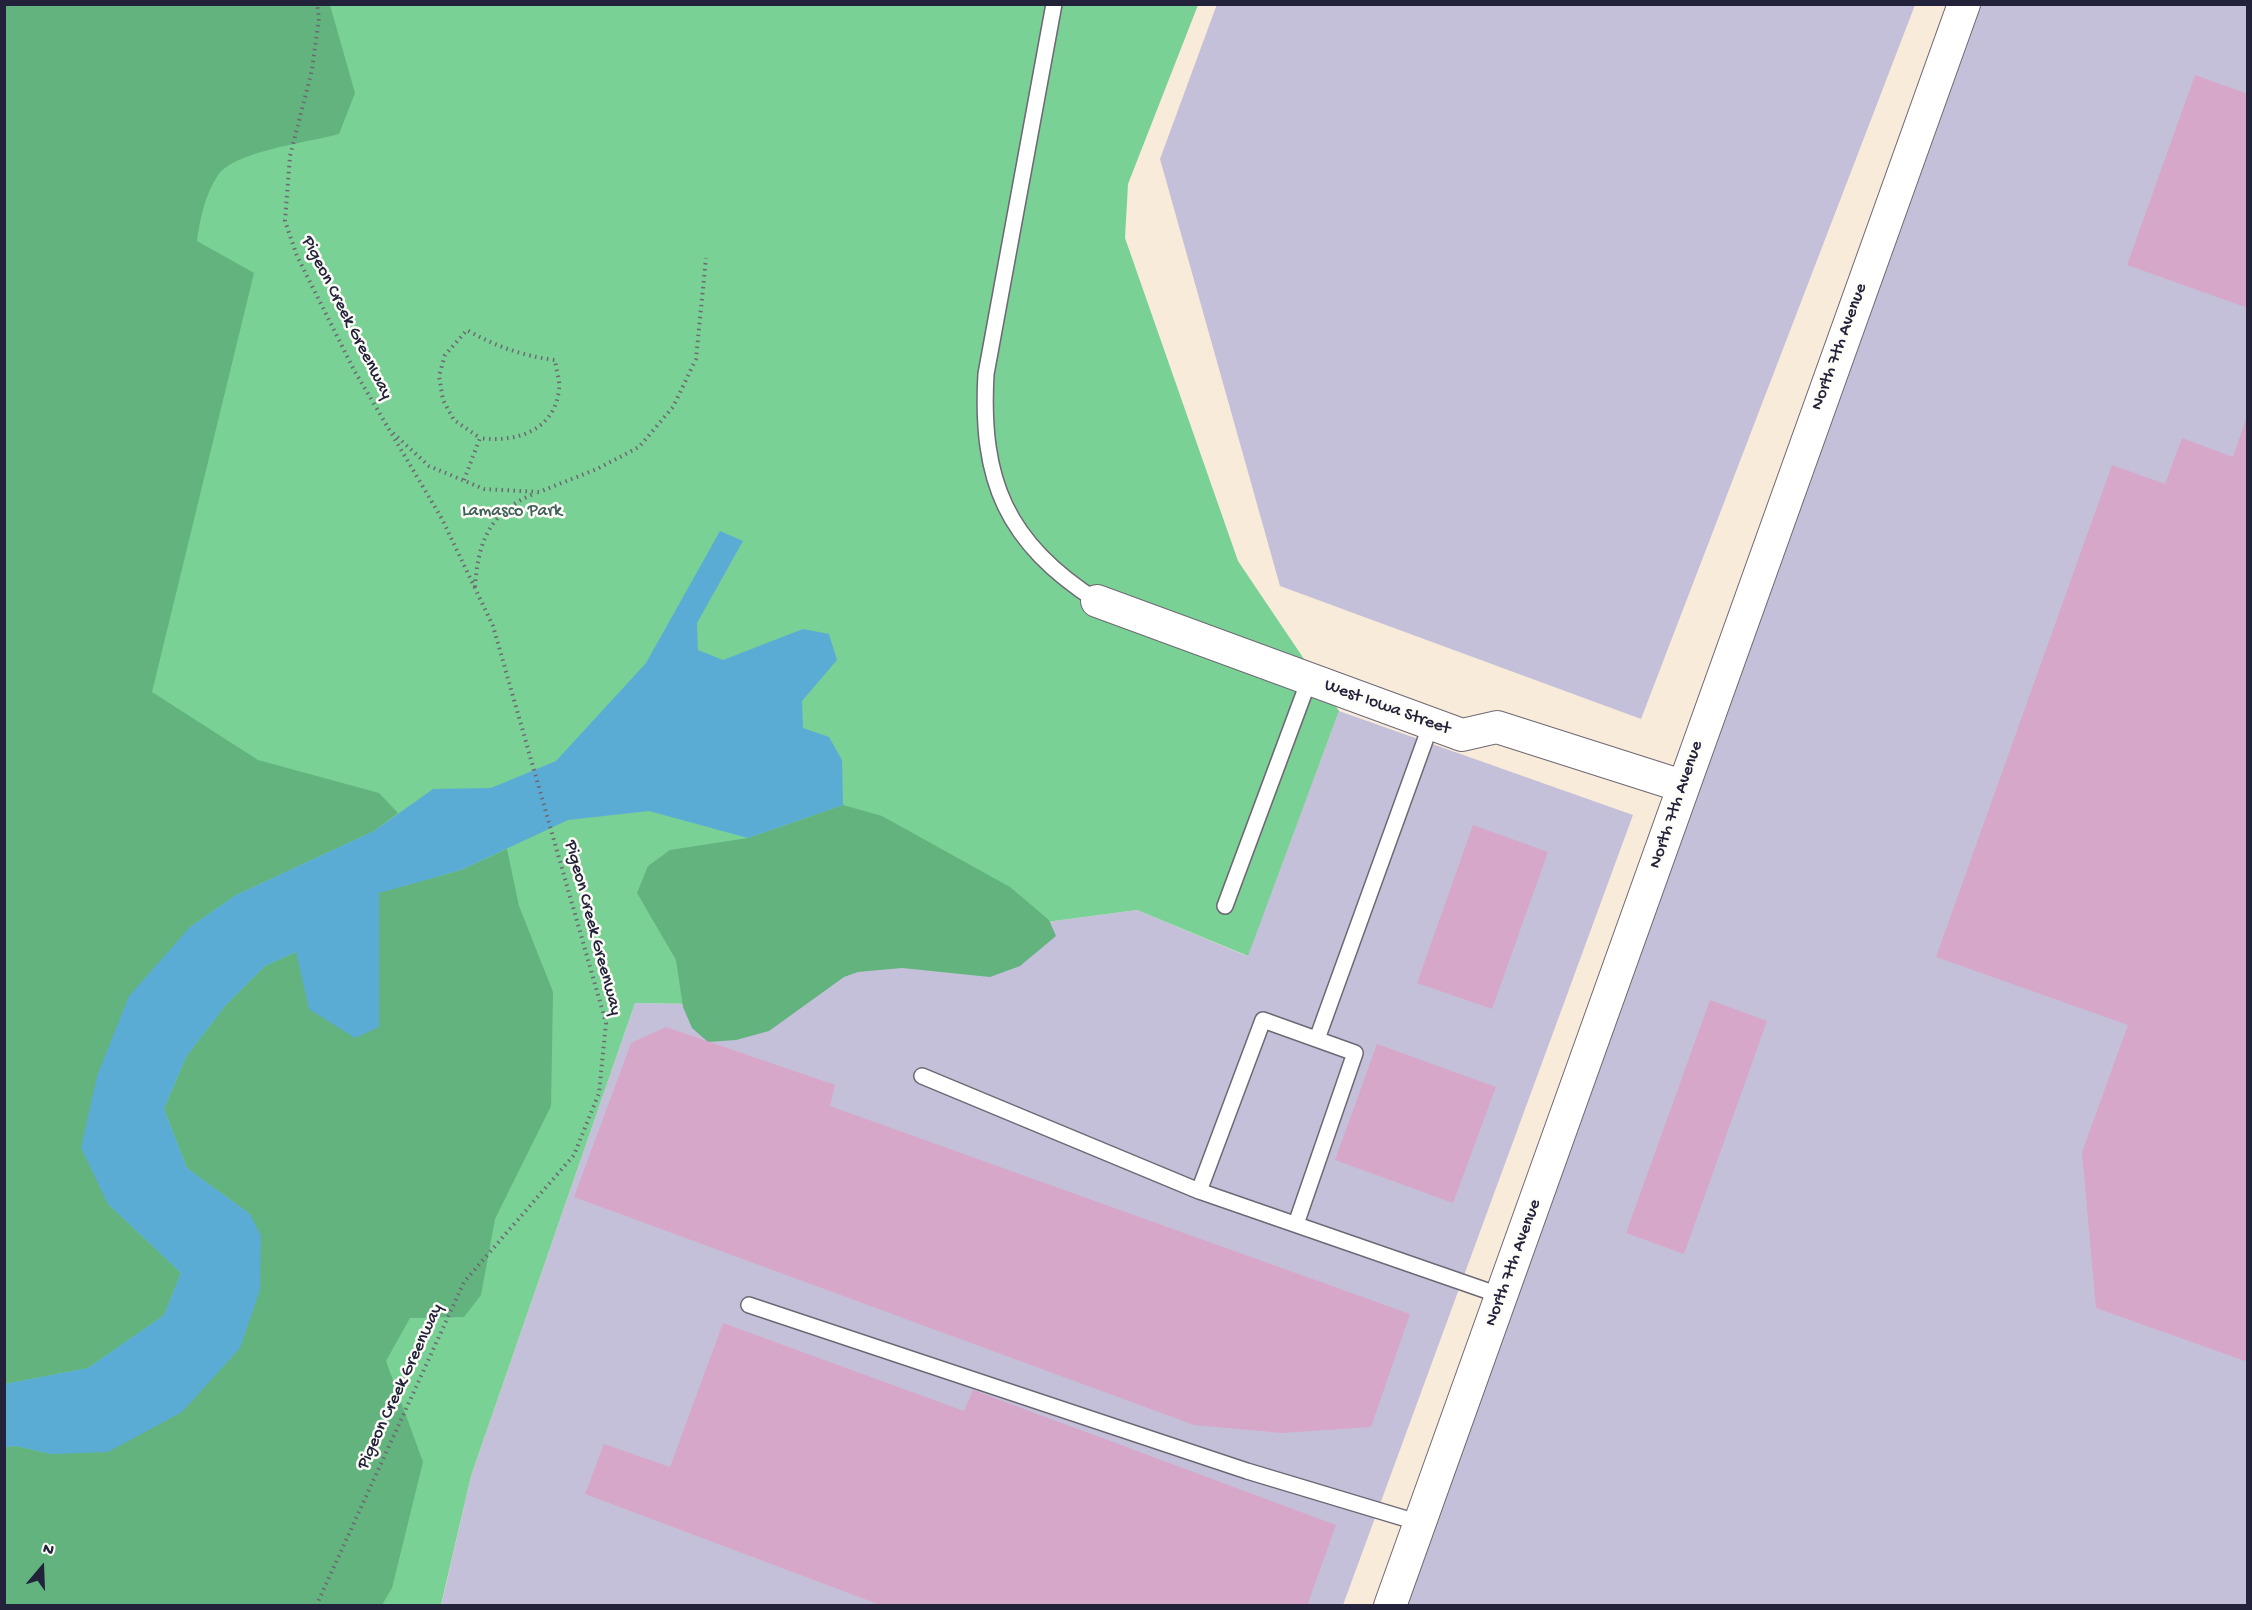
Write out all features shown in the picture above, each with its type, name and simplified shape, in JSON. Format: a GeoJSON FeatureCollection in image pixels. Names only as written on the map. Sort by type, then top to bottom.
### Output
{"type":"FeatureCollection","features":[{"type":"Feature","properties":{"kind":"street","name":"North 7th Avenue"},"geometry":{"type":"LineString","coordinates":[[1390,1605],[1644,902],[1682,786],[1964,4]]}},
{"type":"Feature","properties":{"kind":"street","name":"West Iowa Street"},"geometry":{"type":"LineString","coordinates":[[1097,601],[1117,611],[1462,735],[1497,727],[1682,786]]}},
{"type":"Feature","properties":{"kind":"lane"},"geometry":{"type":"LineString","coordinates":[[1054,4],[986,374],[984,411],[987,443],[1002,505],[1015,527],[1048,564],[1071,585],[1097,601]]}},
{"type":"Feature","properties":{"kind":"lane"},"geometry":{"type":"LineString","coordinates":[[1226,906],[1310,680]]}},
{"type":"Feature","properties":{"kind":"lane"},"geometry":{"type":"LineString","coordinates":[[1317,1039],[1431,724]]}},
{"type":"Feature","properties":{"kind":"lane"},"geometry":{"type":"LineString","coordinates":[[1199,1191],[1263,1020],[1355,1053],[1296,1224]]}},
{"type":"Feature","properties":{"kind":"lane"},"geometry":{"type":"LineString","coordinates":[[922,1077],[1199,1191],[1502,1296]]}},
{"type":"Feature","properties":{"kind":"lane"},"geometry":{"type":"LineString","coordinates":[[749,1305],[1247,1471],[1420,1523]]}},
{"type":"Feature","properties":{"kind":"path","name":"Pigeon Creek Greenway"},"geometry":{"type":"LineString","coordinates":[[316,1605],[464,1282],[574,1155],[599,1093],[606,1023],[493,626],[441,519],[354,370],[297,256],[285,221],[290,156],[312,70],[319,18],[317,4]]}},
{"type":"Feature","properties":{"kind":"path","name":"Pigeon Creek Greenway"},"geometry":{"type":"LineString","coordinates":[[475,589],[477,556],[492,525],[512,502],[597,469],[639,447],[673,407],[696,358],[705,258]]}},
{"type":"Feature","properties":{"kind":"path"},"geometry":{"type":"LineString","coordinates":[[467,330],[490,344],[528,357],[555,360],[559,390],[550,414],[528,435],[500,441],[480,438],[454,420],[443,400],[439,376],[445,355],[467,330]]}},
{"type":"Feature","properties":{"kind":"path","name":"Pigeon Creek Greenway"},"geometry":{"type":"LineString","coordinates":[[388,428],[429,466],[484,489],[539,492]]}},
{"type":"Feature","properties":{"kind":"path"},"geometry":{"type":"LineString","coordinates":[[464,480],[480,438]]}},
{"type":"Feature","properties":{"kind":"shaded area"},"geometry":{"type":"Polygon","coordinates":[[[1217,4],[1915,5],[1641,719],[1280,586],[1160,159],[1217,4]]]}},
{"type":"Feature","properties":{"kind":"shaded area"},"geometry":{"type":"Polygon","coordinates":[[[1972,5],[2247,5],[2247,1605],[1395,1606],[1972,5]]]}},
{"type":"Feature","properties":{"kind":"shaded area"},"geometry":{"type":"Polygon","coordinates":[[[1339,711],[1633,815],[1343,1605],[441,1606],[471,1476],[635,1003],[750,1005],[820,952],[1137,910],[1247,956],[1339,711]]]}},
{"type":"Feature","properties":{"kind":"green space","name":"Lamasco Park"},"geometry":{"type":"Polygon","coordinates":[[[5,5],[1198,5],[1128,184],[1125,238],[1238,561],[1339,711],[1248,956],[1137,910],[820,952],[750,1005],[635,1003],[471,1476],[441,1605],[5,1606],[5,5]]]}},
{"type":"Feature","properties":{"kind":"green space"},"geometry":{"type":"Polygon","coordinates":[[[5,5],[330,5],[355,93],[339,134],[274,148],[240,160],[218,175],[206,199],[197,241],[254,273],[152,692],[258,760],[379,793],[398,813],[374,831],[236,895],[190,927],[108,1204],[181,1273],[164,1315],[88,1368],[5,1384],[5,5]]]}},
{"type":"Feature","properties":{"kind":"green space"},"geometry":{"type":"Polygon","coordinates":[[[843,805],[882,816],[1010,887],[1049,920],[1056,936],[1020,966],[990,977],[902,968],[858,972],[844,977],[769,1031],[736,1040],[708,1042],[692,1028],[683,1007],[676,960],[637,893],[648,866],[670,850],[748,838],[843,805]]]}},
{"type":"Feature","properties":{"kind":"green space"},"geometry":{"type":"Polygon","coordinates":[[[507,849],[519,906],[553,992],[551,1106],[495,1219],[481,1295],[464,1317],[410,1318],[386,1361],[423,1462],[392,1588],[382,1605],[5,1605],[4,1447],[16,1446],[51,1454],[250,1214],[187,1168],[164,1109],[186,1057],[225,1006],[265,966],[296,952],[378,1027],[378,893],[461,870],[507,849]]]}},
{"type":"Feature","properties":{"kind":"water"},"geometry":{"type":"Polygon","coordinates":[[[720,531],[743,541],[697,623],[698,650],[723,660],[803,629],[829,634],[837,660],[802,701],[803,728],[829,737],[842,760],[843,805],[748,838],[649,811],[568,820],[461,870],[379,893],[379,1027],[355,1038],[309,1009],[296,952],[265,966],[225,1006],[186,1057],[164,1109],[187,1168],[250,1214],[261,1236],[260,1290],[240,1348],[182,1412],[108,1452],[51,1454],[16,1446],[5,1447],[5,1384],[88,1368],[164,1315],[181,1273],[108,1204],[81,1148],[97,1076],[129,996],[190,927],[236,895],[374,831],[433,789],[491,788],[556,761],[646,663],[720,531]]]}},
{"type":"Feature","properties":{"kind":"building"},"geometry":{"type":"Polygon","coordinates":[[[2195,75],[2248,94],[2248,308],[2127,265],[2195,75]]]}},
{"type":"Feature","properties":{"kind":"building"},"geometry":{"type":"Polygon","coordinates":[[[2247,416],[2248,1362],[2096,1308],[2082,1152],[2128,1025],[1936,957],[2112,465],[2165,484],[2182,438],[2233,457],[2247,416]]]}},
{"type":"Feature","properties":{"kind":"building"},"geometry":{"type":"Polygon","coordinates":[[[1473,825],[1548,852],[1492,1009],[1417,983],[1473,825]]]}},
{"type":"Feature","properties":{"kind":"building"},"geometry":{"type":"Polygon","coordinates":[[[1710,1000],[1767,1021],[1684,1254],[1626,1233],[1710,1000]]]}},
{"type":"Feature","properties":{"kind":"building"},"geometry":{"type":"Polygon","coordinates":[[[666,1027],[835,1085],[830,1106],[1410,1314],[1371,1427],[1282,1433],[1194,1425],[574,1197],[631,1043],[666,1027]]]}},
{"type":"Feature","properties":{"kind":"building"},"geometry":{"type":"Polygon","coordinates":[[[1377,1044],[1496,1087],[1453,1203],[1335,1160],[1377,1044]]]}},
{"type":"Feature","properties":{"kind":"building"},"geometry":{"type":"Polygon","coordinates":[[[723,1323],[964,1411],[973,1390],[1336,1525],[1307,1606],[883,1606],[585,1494],[604,1444],[670,1467],[723,1323]]]}}]}
